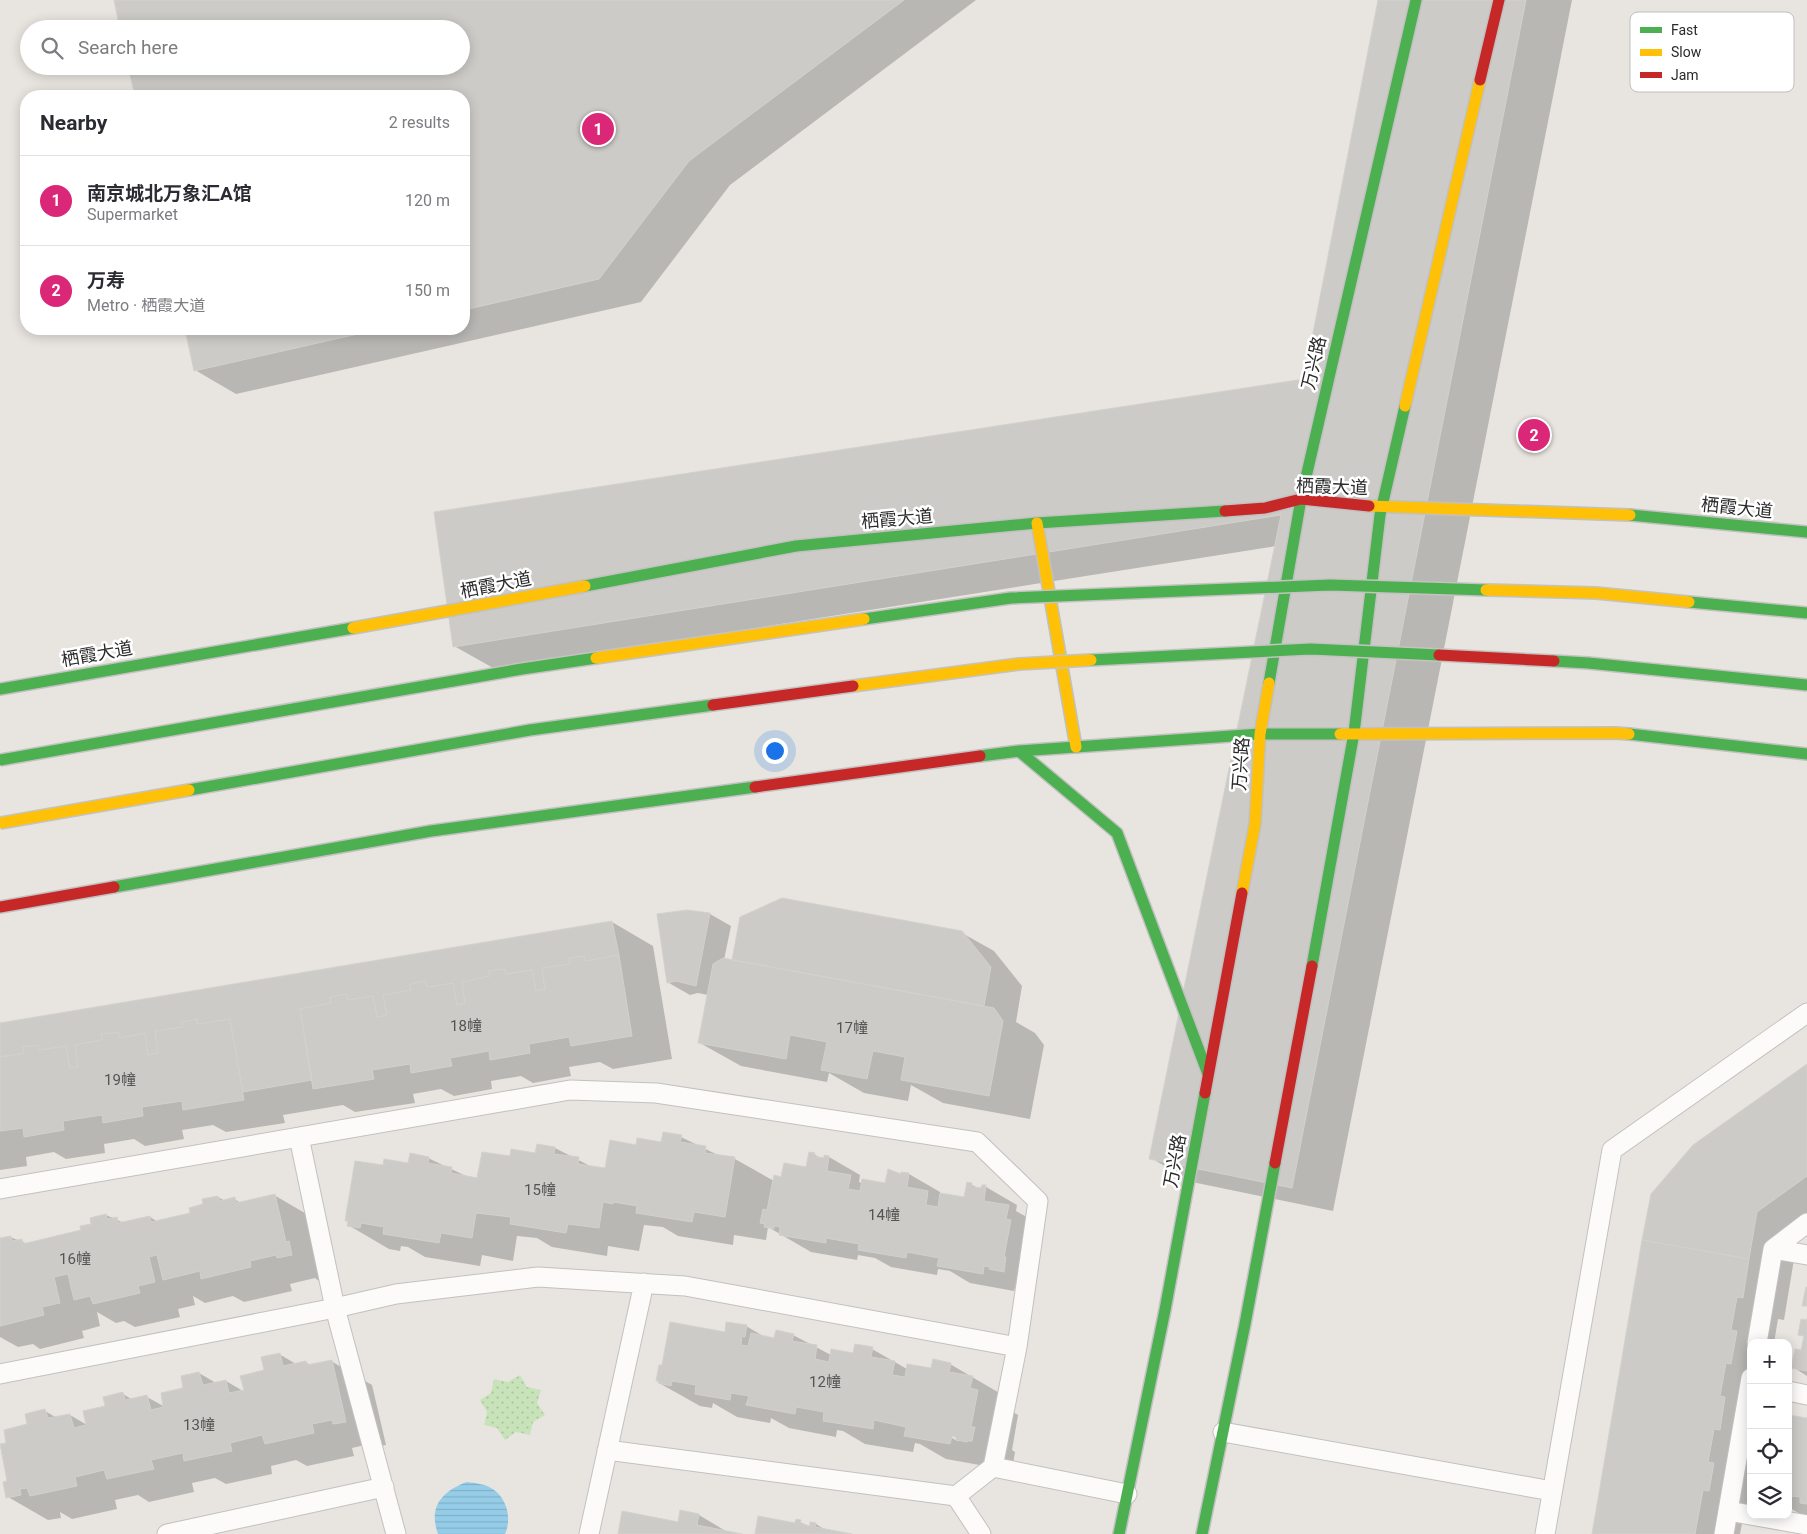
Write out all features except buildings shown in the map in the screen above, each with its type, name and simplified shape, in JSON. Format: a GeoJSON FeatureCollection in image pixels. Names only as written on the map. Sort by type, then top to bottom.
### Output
{"type":"FeatureCollection","features":[{"type":"Feature","properties":{"kind":"main road","name":"万兴路"},"geometry":{"type":"LineString","coordinates":[[1119,1534],[1165,1310],[1255,824],[1260,734],[1301,499],[1416,0]]}},
{"type":"Feature","properties":{"kind":"main road"},"geometry":{"type":"LineString","coordinates":[[1202,1534],[1245,1324],[1354,733],[1382,507],[1499,0]]}},
{"type":"Feature","properties":{"kind":"main road","name":"栖霞大道"},"geometry":{"type":"LineString","coordinates":[[0,688],[411,618],[796,546],[1037,523],[1265,508],[1301,499],[1382,507],[1649,516],[1807,532]]}},
{"type":"Feature","properties":{"kind":"main road"},"geometry":{"type":"LineString","coordinates":[[1037,523],[1076,747]]}},
{"type":"Feature","properties":{"kind":"main road"},"geometry":{"type":"LineString","coordinates":[[0,760],[522,669],[1011,598],[1330,585],[1596,593],[1807,613]]}},
{"type":"Feature","properties":{"kind":"main road"},"geometry":{"type":"LineString","coordinates":[[0,822],[530,730],[1019,664],[1310,649],[1588,663],[1807,686]]}},
{"type":"Feature","properties":{"kind":"main road"},"geometry":{"type":"LineString","coordinates":[[0,907],[431,831],[1019,751],[1260,734],[1615,733],[1807,754]]}},
{"type":"Feature","properties":{"kind":"main road"},"geometry":{"type":"LineString","coordinates":[[1019,751],[1117,833],[1208,1074]]}},
{"type":"Feature","properties":{"kind":"lane"},"geometry":{"type":"LineString","coordinates":[[1545,1534],[1612,1150],[1807,1013]]}},
{"type":"Feature","properties":{"kind":"lane"},"geometry":{"type":"LineString","coordinates":[[0,1188],[570,1090],[656,1094],[977,1142],[1038,1201],[1017,1347],[993,1468],[956,1496],[607,1450]]}},
{"type":"Feature","properties":{"kind":"lane"},"geometry":{"type":"LineString","coordinates":[[299,1137],[335,1308],[396,1534]]}},
{"type":"Feature","properties":{"kind":"lane"},"geometry":{"type":"LineString","coordinates":[[1758,1339],[1773,1249],[1807,1223]]}},
{"type":"Feature","properties":{"kind":"lane"},"geometry":{"type":"LineString","coordinates":[[1773,1249],[1807,1255]]}},
{"type":"Feature","properties":{"kind":"lane"},"geometry":{"type":"LineString","coordinates":[[0,1374],[335,1308],[396,1294],[538,1277],[685,1286],[1017,1347]]}},
{"type":"Feature","properties":{"kind":"lane"},"geometry":{"type":"LineString","coordinates":[[589,1534],[644,1283]]}},
{"type":"Feature","properties":{"kind":"lane"},"geometry":{"type":"LineString","coordinates":[[1724,1534],[1750,1384]]}},
{"type":"Feature","properties":{"kind":"lane"},"geometry":{"type":"LineString","coordinates":[[1792,1392],[1807,1394]]}},
{"type":"Feature","properties":{"kind":"lane"},"geometry":{"type":"LineString","coordinates":[[1223,1432],[1552,1490]]}},
{"type":"Feature","properties":{"kind":"lane"},"geometry":{"type":"LineString","coordinates":[[993,1468],[1128,1494]]}},
{"type":"Feature","properties":{"kind":"lane"},"geometry":{"type":"LineString","coordinates":[[167,1534],[384,1487]]}},
{"type":"Feature","properties":{"kind":"lane"},"geometry":{"type":"LineString","coordinates":[[956,1496],[981,1534]]}},
{"type":"Feature","properties":{"kind":"lane"},"geometry":{"type":"LineString","coordinates":[[1728,1511],[1807,1525]]}},
{"type":"Feature","properties":{"kind":"green space"},"geometry":{"type":"Polygon","coordinates":[[[520,1375],[527,1387],[541,1390],[537,1403],[545,1415],[533,1422],[530,1435],[516,1432],[505,1440],[497,1428],[484,1425],[487,1412],[480,1400],[491,1393],[494,1379],[508,1382],[520,1375]]]}},
{"type":"Feature","properties":{"kind":"water"},"geometry":{"type":"Polygon","coordinates":[[[467,1482],[488,1486],[502,1499],[508,1516],[505,1534],[438,1534],[435,1516],[439,1501],[451,1490],[467,1482]]]}},
{"type":"Feature","properties":{"kind":"traffic: fast"},"geometry":{"type":"LineString","coordinates":[[1269,683],[1301,499],[1416,0]]}},
{"type":"Feature","properties":{"kind":"traffic: fast"},"geometry":{"type":"LineString","coordinates":[[1312,966],[1354,733],[1380,515],[1405,406]]}},
{"type":"Feature","properties":{"kind":"traffic: fast"},"geometry":{"type":"LineString","coordinates":[[585,586],[796,546],[1037,523],[1225,511]]}},
{"type":"Feature","properties":{"kind":"traffic: fast"},"geometry":{"type":"LineString","coordinates":[[1630,515],[1807,532]]}},
{"type":"Feature","properties":{"kind":"traffic: fast"},"geometry":{"type":"LineString","coordinates":[[864,619],[1011,598],[1330,585],[1486,590]]}},
{"type":"Feature","properties":{"kind":"traffic: fast"},"geometry":{"type":"LineString","coordinates":[[1689,602],[1807,613]]}},
{"type":"Feature","properties":{"kind":"traffic: fast"},"geometry":{"type":"LineString","coordinates":[[0,689],[353,628]]}},
{"type":"Feature","properties":{"kind":"traffic: fast"},"geometry":{"type":"LineString","coordinates":[[1091,660],[1311,649],[1439,655]]}},
{"type":"Feature","properties":{"kind":"traffic: fast"},"geometry":{"type":"LineString","coordinates":[[0,760],[522,669],[596,658]]}},
{"type":"Feature","properties":{"kind":"traffic: fast"},"geometry":{"type":"LineString","coordinates":[[1554,661],[1807,685]]}},
{"type":"Feature","properties":{"kind":"traffic: fast"},"geometry":{"type":"LineString","coordinates":[[189,790],[530,730],[713,705]]}},
{"type":"Feature","properties":{"kind":"traffic: fast"},"geometry":{"type":"LineString","coordinates":[[980,756],[1019,751],[1260,734],[1340,734]]}},
{"type":"Feature","properties":{"kind":"traffic: fast"},"geometry":{"type":"LineString","coordinates":[[1629,734],[1807,754]]}},
{"type":"Feature","properties":{"kind":"traffic: fast"},"geometry":{"type":"LineString","coordinates":[[1019,751],[1117,833],[1208,1074]]}},
{"type":"Feature","properties":{"kind":"traffic: fast"},"geometry":{"type":"LineString","coordinates":[[114,887],[431,831],[755,787]]}},
{"type":"Feature","properties":{"kind":"traffic: fast"},"geometry":{"type":"LineString","coordinates":[[1119,1534],[1165,1310],[1205,1093]]}},
{"type":"Feature","properties":{"kind":"traffic: fast"},"geometry":{"type":"LineString","coordinates":[[1202,1534],[1245,1324],[1275,1163]]}},
{"type":"Feature","properties":{"kind":"traffic: slow"},"geometry":{"type":"LineString","coordinates":[[1405,406],[1480,80]]}},
{"type":"Feature","properties":{"kind":"traffic: slow"},"geometry":{"type":"LineString","coordinates":[[1369,506],[1630,515]]}},
{"type":"Feature","properties":{"kind":"traffic: slow"},"geometry":{"type":"LineString","coordinates":[[1037,523],[1076,747]]}},
{"type":"Feature","properties":{"kind":"traffic: slow"},"geometry":{"type":"LineString","coordinates":[[353,628],[585,586]]}},
{"type":"Feature","properties":{"kind":"traffic: slow"},"geometry":{"type":"LineString","coordinates":[[1486,590],[1596,593],[1689,602]]}},
{"type":"Feature","properties":{"kind":"traffic: slow"},"geometry":{"type":"LineString","coordinates":[[596,658],[864,619]]}},
{"type":"Feature","properties":{"kind":"traffic: slow"},"geometry":{"type":"LineString","coordinates":[[853,686],[1019,664],[1091,660]]}},
{"type":"Feature","properties":{"kind":"traffic: slow"},"geometry":{"type":"LineString","coordinates":[[1242,893],[1255,824],[1260,734],[1269,683]]}},
{"type":"Feature","properties":{"kind":"traffic: slow"},"geometry":{"type":"LineString","coordinates":[[1340,734],[1629,734]]}},
{"type":"Feature","properties":{"kind":"traffic: slow"},"geometry":{"type":"LineString","coordinates":[[0,823],[189,790]]}},
{"type":"Feature","properties":{"kind":"traffic: jam"},"geometry":{"type":"LineString","coordinates":[[1480,80],[1499,0]]}},
{"type":"Feature","properties":{"kind":"traffic: jam"},"geometry":{"type":"LineString","coordinates":[[1225,511],[1265,508],[1301,499],[1369,506]]}},
{"type":"Feature","properties":{"kind":"traffic: jam"},"geometry":{"type":"LineString","coordinates":[[1439,655],[1554,661]]}},
{"type":"Feature","properties":{"kind":"traffic: jam"},"geometry":{"type":"LineString","coordinates":[[713,705],[853,686]]}},
{"type":"Feature","properties":{"kind":"traffic: jam"},"geometry":{"type":"LineString","coordinates":[[755,787],[980,756]]}},
{"type":"Feature","properties":{"kind":"traffic: jam"},"geometry":{"type":"LineString","coordinates":[[0,907],[114,887]]}},
{"type":"Feature","properties":{"kind":"traffic: jam"},"geometry":{"type":"LineString","coordinates":[[1205,1093],[1242,893]]}},
{"type":"Feature","properties":{"kind":"traffic: jam"},"geometry":{"type":"LineString","coordinates":[[1275,1163],[1312,966]]}},
{"type":"Feature","properties":{"kind":"place","name":"南京城北万象汇A馆"},"geometry":{"type":"Point","coordinates":[598,129]}},
{"type":"Feature","properties":{"kind":"place","name":"万寿"},"geometry":{"type":"Point","coordinates":[1534,435]}}]}
